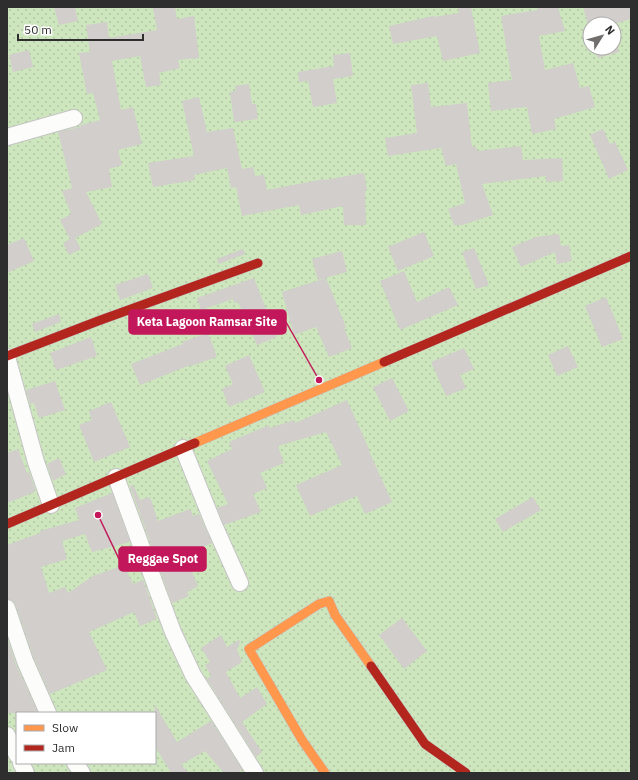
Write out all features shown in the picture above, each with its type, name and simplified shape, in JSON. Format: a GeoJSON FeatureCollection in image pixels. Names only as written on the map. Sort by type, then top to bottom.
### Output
{"type":"FeatureCollection","features":[{"type":"Feature","properties":{"kind":"street"},"geometry":{"type":"LineString","coordinates":[[7,138],[74,118]]}},
{"type":"Feature","properties":{"kind":"street"},"geometry":{"type":"LineString","coordinates":[[7,524],[631,256]]}},
{"type":"Feature","properties":{"kind":"street"},"geometry":{"type":"LineString","coordinates":[[51,505],[36,462],[7,357],[98,320],[258,264]]}},
{"type":"Feature","properties":{"kind":"street"},"geometry":{"type":"LineString","coordinates":[[183,448],[214,525],[240,583]]}},
{"type":"Feature","properties":{"kind":"street"},"geometry":{"type":"LineString","coordinates":[[116,477],[160,599],[192,675],[212,703],[255,773]]}},
{"type":"Feature","properties":{"kind":"street"},"geometry":{"type":"LineString","coordinates":[[325,773],[302,740],[249,649],[319,604],[329,601],[335,615],[425,744],[466,773]]}},
{"type":"Feature","properties":{"kind":"street"},"geometry":{"type":"LineString","coordinates":[[7,608],[25,661],[48,712]]}},
{"type":"Feature","properties":{"kind":"street"},"geometry":{"type":"LineString","coordinates":[[7,735],[16,753]]}},
{"type":"Feature","properties":{"kind":"street"},"geometry":{"type":"LineString","coordinates":[[22,764],[26,773]]}},
{"type":"Feature","properties":{"kind":"street"},"geometry":{"type":"LineString","coordinates":[[76,764],[82,773]]}},
{"type":"Feature","properties":{"kind":"green space"},"geometry":{"type":"Polygon","coordinates":[[[7,7],[631,7],[631,773],[7,773],[7,7]]]}},
{"type":"Feature","properties":{"kind":"building"},"geometry":{"type":"Polygon","coordinates":[[[54,7],[75,7],[78,21],[59,25],[54,7]]]}},
{"type":"Feature","properties":{"kind":"building"},"geometry":{"type":"Polygon","coordinates":[[[153,7],[175,7],[177,19],[194,16],[199,58],[178,60],[180,68],[159,73],[161,85],[146,87],[140,56],[112,61],[121,110],[133,107],[142,144],[118,150],[122,165],[109,169],[112,187],[86,192],[102,224],[75,238],[81,249],[69,255],[63,243],[70,239],[60,220],[71,214],[62,191],[72,188],[58,132],[80,127],[81,125],[100,120],[93,93],[87,94],[79,53],[90,52],[86,25],[107,22],[109,38],[157,30],[153,7]]]}},
{"type":"Feature","properties":{"kind":"building"},"geometry":{"type":"Polygon","coordinates":[[[458,7],[471,7],[480,53],[443,61],[437,36],[393,44],[389,26],[433,16],[459,13],[458,7]]]}},
{"type":"Feature","properties":{"kind":"building"},"geometry":{"type":"Polygon","coordinates":[[[537,7],[558,7],[565,31],[539,36],[545,70],[573,63],[580,88],[589,86],[595,107],[554,119],[556,129],[532,134],[527,107],[491,111],[488,83],[512,80],[501,16],[538,10],[537,7]]]}},
{"type":"Feature","properties":{"kind":"building"},"geometry":{"type":"Polygon","coordinates":[[[583,7],[631,7],[631,19],[622,22],[622,16],[586,16],[583,7]]]}},
{"type":"Feature","properties":{"kind":"building"},"geometry":{"type":"Polygon","coordinates":[[[29,50],[33,67],[13,72],[9,55],[29,50]]]}},
{"type":"Feature","properties":{"kind":"building"},"geometry":{"type":"Polygon","coordinates":[[[350,53],[353,76],[333,79],[337,103],[313,107],[308,81],[299,82],[298,72],[334,66],[333,55],[350,53]]]}},
{"type":"Feature","properties":{"kind":"building"},"geometry":{"type":"Polygon","coordinates":[[[428,83],[431,107],[467,103],[472,147],[476,146],[477,151],[521,146],[523,160],[562,158],[563,181],[546,182],[546,176],[482,184],[493,215],[462,225],[454,225],[448,209],[465,203],[456,164],[446,166],[441,148],[388,156],[385,138],[417,133],[411,85],[428,83]]]}},
{"type":"Feature","properties":{"kind":"building"},"geometry":{"type":"Polygon","coordinates":[[[249,84],[252,104],[256,104],[258,119],[234,122],[230,92],[236,91],[235,86],[249,84]]]}},
{"type":"Feature","properties":{"kind":"building"},"geometry":{"type":"Polygon","coordinates":[[[199,97],[207,132],[233,128],[242,169],[253,167],[255,176],[264,175],[267,190],[364,173],[367,190],[365,191],[366,225],[344,225],[343,206],[301,215],[299,205],[242,216],[236,187],[231,188],[227,168],[194,175],[195,180],[153,187],[148,163],[194,156],[182,101],[199,97]]]}},
{"type":"Feature","properties":{"kind":"building"},"geometry":{"type":"Polygon","coordinates":[[[603,129],[610,144],[615,142],[628,170],[609,179],[590,135],[603,129]]]}},
{"type":"Feature","properties":{"kind":"building"},"geometry":{"type":"Polygon","coordinates":[[[424,232],[434,256],[398,271],[388,247],[424,232]]]}},
{"type":"Feature","properties":{"kind":"building"},"geometry":{"type":"Polygon","coordinates":[[[559,234],[561,246],[569,245],[572,261],[557,264],[555,252],[521,267],[512,247],[536,237],[559,234]]]}},
{"type":"Feature","properties":{"kind":"building"},"geometry":{"type":"Polygon","coordinates":[[[24,238],[34,261],[7,273],[7,245],[24,238]]]}},
{"type":"Feature","properties":{"kind":"building"},"geometry":{"type":"Polygon","coordinates":[[[474,248],[489,285],[476,289],[462,252],[474,248]]]}},
{"type":"Feature","properties":{"kind":"building"},"geometry":{"type":"Polygon","coordinates":[[[243,249],[245,254],[219,264],[217,259],[243,249]]]}},
{"type":"Feature","properties":{"kind":"building"},"geometry":{"type":"Polygon","coordinates":[[[342,251],[347,272],[318,280],[312,259],[342,251]]]}},
{"type":"Feature","properties":{"kind":"building"},"geometry":{"type":"Polygon","coordinates":[[[404,271],[417,302],[449,287],[458,305],[400,330],[380,281],[404,271]]]}},
{"type":"Feature","properties":{"kind":"building"},"geometry":{"type":"Polygon","coordinates":[[[148,274],[153,288],[120,300],[115,285],[148,274]]]}},
{"type":"Feature","properties":{"kind":"building"},"geometry":{"type":"Polygon","coordinates":[[[254,278],[277,337],[257,345],[238,302],[234,303],[233,299],[201,310],[197,298],[254,278]]]}},
{"type":"Feature","properties":{"kind":"building"},"geometry":{"type":"Polygon","coordinates":[[[326,278],[346,327],[344,328],[352,348],[329,357],[316,327],[294,335],[282,292],[326,278]]]}},
{"type":"Feature","properties":{"kind":"building"},"geometry":{"type":"Polygon","coordinates":[[[606,297],[623,339],[602,347],[585,306],[606,297]]]}},
{"type":"Feature","properties":{"kind":"building"},"geometry":{"type":"Polygon","coordinates":[[[59,314],[61,322],[35,332],[32,324],[59,314]]]}},
{"type":"Feature","properties":{"kind":"building"},"geometry":{"type":"Polygon","coordinates":[[[208,333],[217,357],[191,366],[190,365],[140,385],[131,364],[183,344],[182,342],[208,333]]]}},
{"type":"Feature","properties":{"kind":"building"},"geometry":{"type":"Polygon","coordinates":[[[91,337],[97,356],[56,370],[50,353],[91,337]]]}},
{"type":"Feature","properties":{"kind":"building"},"geometry":{"type":"Polygon","coordinates":[[[568,346],[578,367],[557,376],[548,355],[568,346]]]}},
{"type":"Feature","properties":{"kind":"building"},"geometry":{"type":"Polygon","coordinates":[[[464,348],[474,369],[460,375],[466,388],[446,396],[431,362],[464,348]]]}},
{"type":"Feature","properties":{"kind":"building"},"geometry":{"type":"Polygon","coordinates":[[[249,355],[265,392],[229,407],[222,389],[233,384],[225,366],[249,355]]]}},
{"type":"Feature","properties":{"kind":"building"},"geometry":{"type":"Polygon","coordinates":[[[392,378],[409,411],[390,421],[373,387],[392,378]]]}},
{"type":"Feature","properties":{"kind":"building"},"geometry":{"type":"Polygon","coordinates":[[[55,381],[65,410],[39,418],[34,403],[30,404],[26,390],[55,381]]]}},
{"type":"Feature","properties":{"kind":"building"},"geometry":{"type":"Polygon","coordinates":[[[347,400],[392,502],[365,514],[357,496],[310,516],[296,485],[342,465],[326,432],[278,446],[284,463],[260,473],[267,488],[253,494],[261,512],[224,525],[217,508],[228,504],[207,461],[232,449],[229,442],[269,425],[270,428],[294,420],[295,423],[347,400]]]}},
{"type":"Feature","properties":{"kind":"building"},"geometry":{"type":"Polygon","coordinates":[[[111,402],[130,447],[94,462],[79,425],[92,420],[89,411],[111,402]]]}},
{"type":"Feature","properties":{"kind":"building"},"geometry":{"type":"Polygon","coordinates":[[[18,449],[27,473],[29,472],[35,492],[7,503],[7,453],[18,449]]]}},
{"type":"Feature","properties":{"kind":"building"},"geometry":{"type":"Polygon","coordinates":[[[59,458],[66,474],[53,481],[47,464],[59,458]]]}},
{"type":"Feature","properties":{"kind":"building"},"geometry":{"type":"Polygon","coordinates":[[[133,485],[140,500],[150,497],[158,521],[190,509],[193,516],[199,514],[212,543],[185,555],[198,586],[187,592],[189,596],[172,603],[130,486],[133,485]]]}},
{"type":"Feature","properties":{"kind":"building"},"geometry":{"type":"Polygon","coordinates":[[[112,493],[130,542],[92,552],[85,534],[62,541],[67,559],[41,567],[49,593],[65,587],[68,593],[93,576],[124,565],[133,584],[143,580],[157,619],[140,626],[134,612],[89,632],[107,670],[50,694],[34,658],[16,605],[13,601],[7,599],[7,545],[40,533],[40,531],[79,520],[75,508],[112,493]]]}},
{"type":"Feature","properties":{"kind":"building"},"geometry":{"type":"Polygon","coordinates":[[[533,497],[541,510],[503,532],[495,519],[533,497]]]}},
{"type":"Feature","properties":{"kind":"building"},"geometry":{"type":"Polygon","coordinates":[[[402,618],[427,651],[404,669],[379,635],[402,618]]]}},
{"type":"Feature","properties":{"kind":"building"},"geometry":{"type":"Polygon","coordinates":[[[221,635],[227,647],[239,640],[240,641],[237,650],[242,662],[226,672],[240,698],[257,687],[267,704],[242,722],[262,752],[256,757],[207,679],[211,675],[205,665],[210,662],[201,648],[221,635]]]}},
{"type":"Feature","properties":{"kind":"building"},"geometry":{"type":"Polygon","coordinates":[[[7,638],[16,665],[38,712],[7,713],[7,638]]]}},
{"type":"Feature","properties":{"kind":"building"},"geometry":{"type":"Polygon","coordinates":[[[155,705],[177,742],[211,721],[242,769],[238,773],[224,773],[205,751],[181,765],[189,773],[171,773],[156,748],[155,705]]]}},
{"type":"Feature","properties":{"kind":"traffic: slow"},"geometry":{"type":"LineString","coordinates":[[195,443],[384,362]]}},
{"type":"Feature","properties":{"kind":"traffic: slow"},"geometry":{"type":"LineString","coordinates":[[325,773],[302,740],[249,649],[319,604],[329,601],[335,615],[371,666]]}},
{"type":"Feature","properties":{"kind":"traffic: jam"},"geometry":{"type":"LineString","coordinates":[[384,362],[631,256]]}},
{"type":"Feature","properties":{"kind":"traffic: jam"},"geometry":{"type":"LineString","coordinates":[[7,356],[98,321],[258,263]]}},
{"type":"Feature","properties":{"kind":"traffic: jam"},"geometry":{"type":"LineString","coordinates":[[7,524],[195,443]]}},
{"type":"Feature","properties":{"kind":"traffic: jam"},"geometry":{"type":"LineString","coordinates":[[371,666],[425,744],[466,773]]}},
{"type":"Feature","properties":{"kind":"place","name":"Keta Lagoon Ramsar Site"},"geometry":{"type":"Point","coordinates":[319,380]}},
{"type":"Feature","properties":{"kind":"place","name":"Reggae Spot"},"geometry":{"type":"Point","coordinates":[98,515]}}]}
